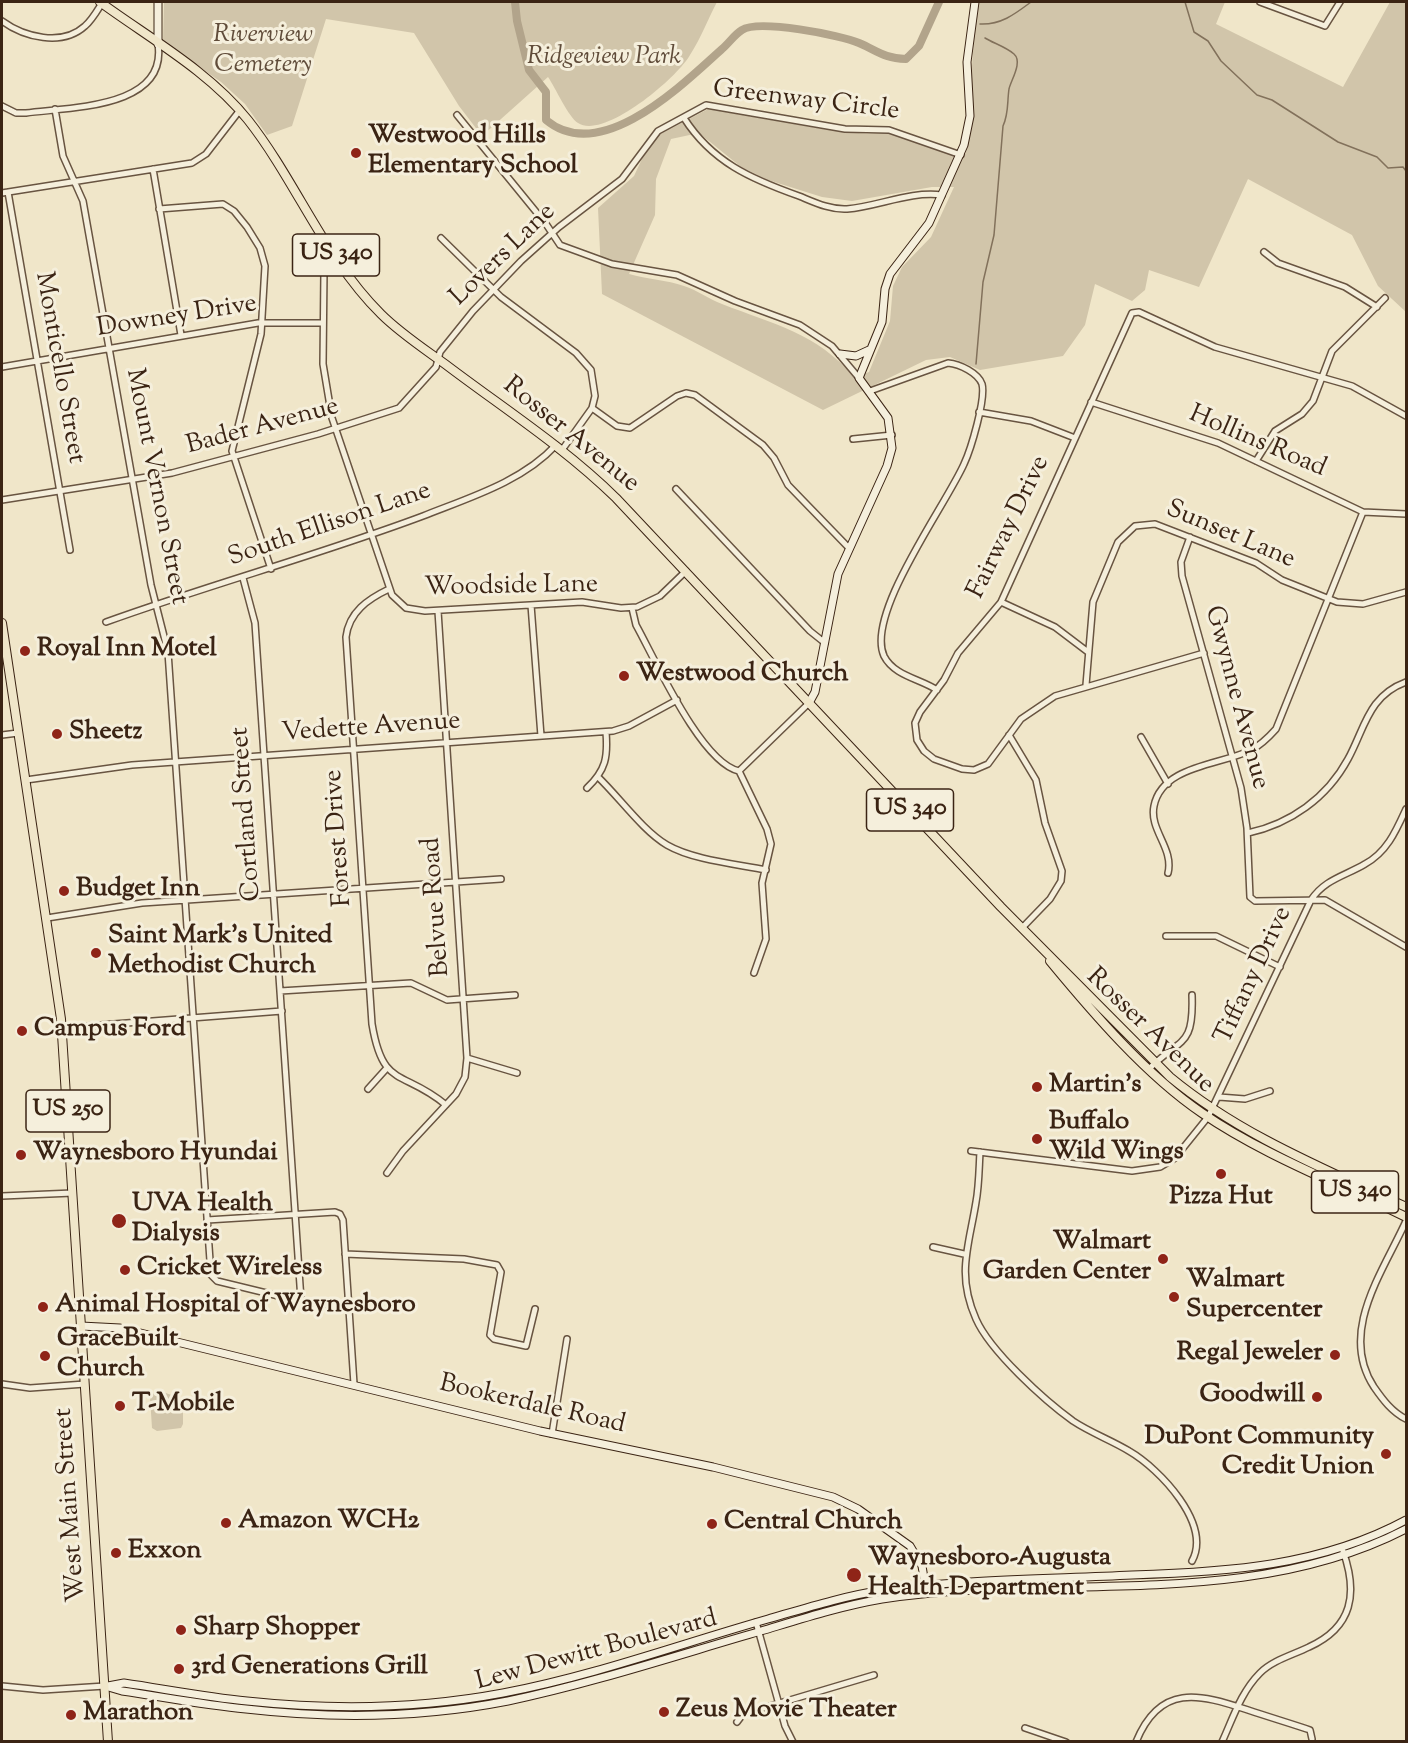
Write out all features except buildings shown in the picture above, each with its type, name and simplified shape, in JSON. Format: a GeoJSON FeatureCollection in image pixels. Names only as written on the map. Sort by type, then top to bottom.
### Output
{"type":"FeatureCollection","features":[{"type":"Feature","properties":{"kind":"main road","name":"Rosser Avenue"},"geometry":{"type":"LineString","coordinates":[[101,2],[214,85],[240,110],[269,149],[336,255],[381,314],[559,448],[616,498],[1036,943],[1084,988],[1152,1066],[1210,1114],[1253,1143],[1407,1219]]}},
{"type":"Feature","properties":{"kind":"main road"},"geometry":{"type":"LineString","coordinates":[[158,2],[158,44]]}},
{"type":"Feature","properties":{"kind":"main road"},"geometry":{"type":"LineString","coordinates":[[809,703],[814,692],[838,574],[848,546],[887,466],[892,435],[885,411],[859,378],[882,322],[885,289],[890,274],[924,231],[960,155],[970,116],[967,62],[975,2]]}},
{"type":"Feature","properties":{"kind":"main road"},"geometry":{"type":"LineString","coordinates":[[840,354],[856,356],[871,348]]}},
{"type":"Feature","properties":{"kind":"main road","name":"West Main Street"},"geometry":{"type":"LineString","coordinates":[[2,623],[4,653],[26,780],[62,1028],[108,1742]]}},
{"type":"Feature","properties":{"kind":"main road","name":"Rosser Avenue"},"geometry":{"type":"LineString","coordinates":[[1210,1114],[1407,1207]]}},
{"type":"Feature","properties":{"kind":"main road","name":"Bookerdale Road"},"geometry":{"type":"LineString","coordinates":[[81,1326],[115,1327],[552,1434],[723,1470],[840,1499],[878,1522],[910,1546],[922,1566],[926,1590]]}},
{"type":"Feature","properties":{"kind":"main road","name":"Lew Dewitt Boulevard"},"geometry":{"type":"LineString","coordinates":[[541,1689],[756,1622],[848,1597],[1231,1571],[1302,1558],[1341,1547],[1407,1520]]}},
{"type":"Feature","properties":{"kind":"main road","name":"Lew Dewitt Boulevard"},"geometry":{"type":"LineString","coordinates":[[105,1686],[122,1691],[243,1709],[315,1715],[405,1714],[476,1706],[849,1605],[926,1590],[1232,1579],[1277,1572],[1344,1555],[1407,1529]]}},
{"type":"Feature","properties":{"kind":"street"},"geometry":{"type":"LineString","coordinates":[[2,21],[25,33],[59,37],[83,28],[101,2]]}},
{"type":"Feature","properties":{"kind":"street"},"geometry":{"type":"LineString","coordinates":[[1260,2],[1325,26],[1340,2]]}},
{"type":"Feature","properties":{"kind":"street"},"geometry":{"type":"LineString","coordinates":[[2,106],[23,114],[114,100],[141,89],[157,69],[158,44]]}},
{"type":"Feature","properties":{"kind":"street","name":"Greenway Circle"},"geometry":{"type":"LineString","coordinates":[[942,195],[917,195],[848,209],[825,206],[735,170],[705,145],[684,118],[701,106],[713,104],[845,129],[889,130],[960,155]]}},
{"type":"Feature","properties":{"kind":"street","name":"Mount Vernon Street"},"geometry":{"type":"LineString","coordinates":[[55,109],[63,156],[84,209],[132,479],[156,604],[168,652],[212,1275],[215,1280],[348,1308]]}},
{"type":"Feature","properties":{"kind":"street"},"geometry":{"type":"LineString","coordinates":[[5,192],[189,164],[200,159],[240,110]]}},
{"type":"Feature","properties":{"kind":"street"},"geometry":{"type":"LineString","coordinates":[[457,115],[546,224],[560,245],[581,255],[612,264],[677,275],[735,302],[800,325],[821,337],[840,354],[859,378]]}},
{"type":"Feature","properties":{"kind":"street","name":"Lovers Lane"},"geometry":{"type":"LineString","coordinates":[[438,359],[440,352],[492,290],[551,234],[629,173],[649,140],[658,131],[684,118]]}},
{"type":"Feature","properties":{"kind":"street"},"geometry":{"type":"LineString","coordinates":[[153,169],[181,335]]}},
{"type":"Feature","properties":{"kind":"street","name":"Monticello Street"},"geometry":{"type":"LineString","coordinates":[[5,192],[70,550]]}},
{"type":"Feature","properties":{"kind":"street"},"geometry":{"type":"LineString","coordinates":[[159,209],[219,202],[240,217],[263,257],[265,276],[263,322],[232,442],[232,456],[271,569]]}},
{"type":"Feature","properties":{"kind":"street"},"geometry":{"type":"LineString","coordinates":[[441,238],[492,290],[588,364],[595,387],[592,408],[617,426],[630,428],[672,399],[686,393],[695,395],[763,445],[788,484],[848,546]]}},
{"type":"Feature","properties":{"kind":"street"},"geometry":{"type":"LineString","coordinates":[[1264,252],[1278,263],[1345,287],[1377,307]]}},
{"type":"Feature","properties":{"kind":"street"},"geometry":{"type":"LineString","coordinates":[[336,255],[325,266],[323,374],[336,428],[373,534]]}},
{"type":"Feature","properties":{"kind":"street"},"geometry":{"type":"LineString","coordinates":[[1256,460],[1275,432],[1308,408],[1316,396],[1332,351],[1385,298]]}},
{"type":"Feature","properties":{"kind":"street","name":"Fairway Drive"},"geometry":{"type":"LineString","coordinates":[[1204,652],[1055,696],[1036,707],[1009,735],[992,760],[980,769],[962,769],[929,755],[917,740],[915,723],[920,712],[937,690],[964,644],[1001,602],[1130,315],[1135,312],[1215,347],[1322,376]]}},
{"type":"Feature","properties":{"kind":"street","name":"Downey Drive"},"geometry":{"type":"LineString","coordinates":[[2,368],[263,322],[324,323]]}},
{"type":"Feature","properties":{"kind":"street","name":"Bader Avenue"},"geometry":{"type":"LineString","coordinates":[[2,501],[172,473],[394,410],[404,404],[436,367],[438,359]]}},
{"type":"Feature","properties":{"kind":"street"},"geometry":{"type":"LineString","coordinates":[[870,391],[942,363],[952,363],[980,381],[983,395],[965,463],[903,573],[889,606],[882,634],[884,654],[891,664],[905,675],[937,690]]}},
{"type":"Feature","properties":{"kind":"street"},"geometry":{"type":"LineString","coordinates":[[1322,376],[1352,386],[1407,416]]}},
{"type":"Feature","properties":{"kind":"street","name":"Hollins Road"},"geometry":{"type":"LineString","coordinates":[[1091,402],[1218,443],[1363,512],[1407,514]]}},
{"type":"Feature","properties":{"kind":"street","name":"South Ellison Lane"},"geometry":{"type":"LineString","coordinates":[[106,622],[373,534],[489,490],[559,448],[592,408]]}},
{"type":"Feature","properties":{"kind":"street"},"geometry":{"type":"LineString","coordinates":[[979,412],[1030,422],[1075,438]]}},
{"type":"Feature","properties":{"kind":"street"},"geometry":{"type":"LineString","coordinates":[[852,439],[892,435]]}},
{"type":"Feature","properties":{"kind":"street"},"geometry":{"type":"LineString","coordinates":[[676,489],[810,631],[825,642]]}},
{"type":"Feature","properties":{"kind":"street"},"geometry":{"type":"LineString","coordinates":[[1168,873],[1169,855],[1153,813],[1158,795],[1168,784],[1192,769],[1233,758],[1259,746],[1280,722],[1363,512]]}},
{"type":"Feature","properties":{"kind":"street","name":"Sunset Lane"},"geometry":{"type":"LineString","coordinates":[[1086,685],[1093,602],[1121,537],[1136,526],[1150,523],[1190,537],[1256,564],[1282,580],[1328,598],[1355,605],[1407,592]]}},
{"type":"Feature","properties":{"kind":"street","name":"Woodside Lane"},"geometry":{"type":"LineString","coordinates":[[373,534],[390,589],[396,600],[406,608],[438,611],[589,602],[632,608],[656,599],[686,571]]}},
{"type":"Feature","properties":{"kind":"street","name":"Gwynne Avenue"},"geometry":{"type":"LineString","coordinates":[[1190,537],[1183,553],[1181,569],[1233,758],[1248,833],[1248,894],[1255,901],[1325,900],[1336,904],[1407,947]]}},
{"type":"Feature","properties":{"kind":"street","name":"Cortland Street"},"geometry":{"type":"LineString","coordinates":[[243,578],[255,623],[302,1300]]}},
{"type":"Feature","properties":{"kind":"street","name":"Forest Drive"},"geometry":{"type":"LineString","coordinates":[[386,1069],[376,1047],[370,984],[347,632],[357,610],[371,598],[390,589]]}},
{"type":"Feature","properties":{"kind":"street"},"geometry":{"type":"LineString","coordinates":[[1001,602],[1055,627],[1088,652]]}},
{"type":"Feature","properties":{"kind":"street"},"geometry":{"type":"LineString","coordinates":[[531,605],[541,736]]}},
{"type":"Feature","properties":{"kind":"street"},"geometry":{"type":"LineString","coordinates":[[632,608],[636,625],[698,738],[731,768],[739,771],[770,838],[771,852],[762,892],[766,939],[754,973]]}},
{"type":"Feature","properties":{"kind":"street","name":"Belvue Road"},"geometry":{"type":"LineString","coordinates":[[387,1173],[403,1151],[446,1105],[465,1077],[467,1058],[438,611]]}},
{"type":"Feature","properties":{"kind":"street"},"geometry":{"type":"LineString","coordinates":[[1248,833],[1284,821],[1306,808],[1322,793],[1347,761],[1373,706],[1388,692],[1407,682]]}},
{"type":"Feature","properties":{"kind":"street","name":"Vedette Avenue"},"geometry":{"type":"LineString","coordinates":[[26,780],[176,761],[606,732],[629,726],[677,700]]}},
{"type":"Feature","properties":{"kind":"street"},"geometry":{"type":"LineString","coordinates":[[739,771],[809,703]]}},
{"type":"Feature","properties":{"kind":"street"},"geometry":{"type":"LineString","coordinates":[[587,788],[598,777],[607,760],[606,732]]}},
{"type":"Feature","properties":{"kind":"street"},"geometry":{"type":"LineString","coordinates":[[2,735],[18,733]]}},
{"type":"Feature","properties":{"kind":"street"},"geometry":{"type":"LineString","coordinates":[[1009,735],[1036,780],[1043,816],[1062,871],[1061,881],[1050,899],[1022,928]]}},
{"type":"Feature","properties":{"kind":"street"},"geometry":{"type":"LineString","coordinates":[[1141,737],[1168,784]]}},
{"type":"Feature","properties":{"kind":"street"},"geometry":{"type":"LineString","coordinates":[[598,777],[661,841],[676,849],[766,870]]}},
{"type":"Feature","properties":{"kind":"street","name":"Tiffany Drive"},"geometry":{"type":"LineString","coordinates":[[971,1151],[1107,1170],[1143,1171],[1160,1167],[1175,1158],[1210,1114],[1219,1097],[1311,900],[1327,883],[1365,864],[1379,854],[1392,839],[1407,809]]}},
{"type":"Feature","properties":{"kind":"street"},"geometry":{"type":"LineString","coordinates":[[46,918],[106,908],[186,900],[501,879]]}},
{"type":"Feature","properties":{"kind":"street"},"geometry":{"type":"LineString","coordinates":[[1166,936],[1216,936],[1280,967]]}},
{"type":"Feature","properties":{"kind":"street"},"geometry":{"type":"LineString","coordinates":[[280,991],[411,982],[441,998],[464,999],[515,995]]}},
{"type":"Feature","properties":{"kind":"street"},"geometry":{"type":"LineString","coordinates":[[1152,1066],[1187,1038],[1192,1017],[1192,995]]}},
{"type":"Feature","properties":{"kind":"street"},"geometry":{"type":"LineString","coordinates":[[62,1028],[282,1011]]}},
{"type":"Feature","properties":{"kind":"street"},"geometry":{"type":"LineString","coordinates":[[467,1058],[517,1073]]}},
{"type":"Feature","properties":{"kind":"street"},"geometry":{"type":"LineString","coordinates":[[368,1089],[386,1069],[423,1087],[446,1105]]}},
{"type":"Feature","properties":{"kind":"street"},"geometry":{"type":"LineString","coordinates":[[1219,1097],[1245,1099],[1270,1091]]}},
{"type":"Feature","properties":{"kind":"street"},"geometry":{"type":"LineString","coordinates":[[980,1152],[977,1201],[964,1254],[969,1299],[983,1331],[1052,1405],[1094,1434],[1129,1451],[1147,1465],[1182,1502],[1194,1524],[1197,1542],[1192,1561]]}},
{"type":"Feature","properties":{"kind":"street"},"geometry":{"type":"LineString","coordinates":[[2,1196],[73,1193]]}},
{"type":"Feature","properties":{"kind":"street"},"geometry":{"type":"LineString","coordinates":[[207,1220],[334,1212],[340,1214],[343,1220],[354,1384]]}},
{"type":"Feature","properties":{"kind":"street"},"geometry":{"type":"LineString","coordinates":[[1407,1219],[1362,1316],[1359,1343],[1364,1366],[1374,1386],[1391,1409],[1407,1419]]}},
{"type":"Feature","properties":{"kind":"street"},"geometry":{"type":"LineString","coordinates":[[933,1247],[964,1254]]}},
{"type":"Feature","properties":{"kind":"street"},"geometry":{"type":"LineString","coordinates":[[345,1254],[464,1259],[497,1265],[501,1272],[490,1335],[494,1339],[526,1346],[535,1309]]}},
{"type":"Feature","properties":{"kind":"street"},"geometry":{"type":"LineString","coordinates":[[552,1434],[567,1340]]}},
{"type":"Feature","properties":{"kind":"street"},"geometry":{"type":"LineString","coordinates":[[2,1384],[30,1388],[85,1384]]}},
{"type":"Feature","properties":{"kind":"street"},"geometry":{"type":"LineString","coordinates":[[1222,1742],[1238,1707],[1262,1671],[1323,1640],[1340,1624],[1350,1604],[1352,1588],[1341,1547]]}},
{"type":"Feature","properties":{"kind":"street"},"geometry":{"type":"LineString","coordinates":[[756,1622],[778,1702],[793,1742]]}},
{"type":"Feature","properties":{"kind":"street"},"geometry":{"type":"LineString","coordinates":[[737,1722],[743,1714],[874,1675]]}},
{"type":"Feature","properties":{"kind":"street"},"geometry":{"type":"LineString","coordinates":[[2,1686],[49,1690],[105,1686]]}},
{"type":"Feature","properties":{"kind":"street"},"geometry":{"type":"LineString","coordinates":[[1136,1742],[1148,1719],[1173,1700],[1203,1696],[1310,1730],[1312,1738]]}},
{"type":"Feature","properties":{"kind":"street"},"geometry":{"type":"LineString","coordinates":[[1024,1728],[1066,1742]]}},
{"type":"Feature","properties":{"kind":"green space","name":"Ridgeview Park"},"geometry":{"type":"Polygon","coordinates":[[[164,2],[717,2],[698,42],[683,65],[656,91],[621,115],[605,123],[590,126],[578,123],[566,109],[548,77],[482,136],[459,106],[414,33],[326,19],[292,126],[267,135],[245,104],[221,82],[163,42],[164,2]]]}},
{"type":"Feature","properties":{"kind":"green space"},"geometry":{"type":"Polygon","coordinates":[[[979,2],[1225,2],[1216,24],[1343,87],[1390,2],[1406,2],[1406,312],[1378,286],[1352,235],[1248,179],[1199,287],[1149,270],[1145,290],[1132,301],[1095,284],[1085,325],[1063,356],[980,370],[950,357],[926,360],[823,410],[602,294],[598,208],[634,176],[648,146],[659,135],[708,109],[823,129],[867,134],[889,133],[953,155],[965,154],[972,122],[972,66],[979,2]],[[699,133],[671,139],[656,179],[655,215],[629,274],[684,286],[722,304],[776,324],[825,350],[854,377],[869,372],[890,321],[893,286],[902,267],[931,237],[954,187],[932,187],[852,201],[822,197],[768,180],[741,167],[699,133]]]}},
{"type":"Feature","properties":{"kind":"green space"},"geometry":{"type":"Polygon","coordinates":[[[157,1390],[183,1399],[181,1428],[157,1431],[152,1428],[150,1397],[157,1390]]]}},
{"type":"Feature","properties":{"kind":"waterway"},"geometry":{"type":"LineString","coordinates":[[515,2],[517,21],[529,70],[546,92],[546,120],[568,132],[591,133],[616,127],[664,99],[742,30],[764,26],[818,32],[859,43],[886,56],[906,59],[919,46],[939,2]]}},
{"type":"Feature","properties":{"kind":"waterway"},"geometry":{"type":"LineString","coordinates":[[980,24],[1001,21],[1031,2]]}},
{"type":"Feature","properties":{"kind":"waterway"},"geometry":{"type":"LineString","coordinates":[[1185,2],[1194,32],[1208,41],[1221,61],[1257,95],[1272,100],[1338,142],[1377,157],[1388,168],[1403,167],[1406,171]]}},
{"type":"Feature","properties":{"kind":"waterway"},"geometry":{"type":"LineString","coordinates":[[976,364],[983,282],[994,235],[1003,126],[1009,89],[1017,62],[1014,54],[985,38]]}},
{"type":"Feature","properties":{"kind":"place","name":"Westwood Hills Elementary School"},"geometry":{"type":"Point","coordinates":[356,153]}},
{"type":"Feature","properties":{"kind":"place","name":"Royal Inn Motel"},"geometry":{"type":"Point","coordinates":[25,651]}},
{"type":"Feature","properties":{"kind":"place","name":"Westwood Church"},"geometry":{"type":"Point","coordinates":[624,676]}},
{"type":"Feature","properties":{"kind":"place","name":"Sheetz"},"geometry":{"type":"Point","coordinates":[57,734]}},
{"type":"Feature","properties":{"kind":"place","name":"Budget Inn"},"geometry":{"type":"Point","coordinates":[64,891]}},
{"type":"Feature","properties":{"kind":"place","name":"Saint Mark's United Methodist Church"},"geometry":{"type":"Point","coordinates":[96,953]}},
{"type":"Feature","properties":{"kind":"place","name":"Campus Ford"},"geometry":{"type":"Point","coordinates":[22,1031]}},
{"type":"Feature","properties":{"kind":"place","name":"Martin's"},"geometry":{"type":"Point","coordinates":[1037,1087]}},
{"type":"Feature","properties":{"kind":"place","name":"Buffalo Wild Wings"},"geometry":{"type":"Point","coordinates":[1037,1139]}},
{"type":"Feature","properties":{"kind":"place","name":"Waynesboro Hyundai"},"geometry":{"type":"Point","coordinates":[21,1155]}},
{"type":"Feature","properties":{"kind":"place","name":"Pizza Hut"},"geometry":{"type":"Point","coordinates":[1221,1174]}},
{"type":"Feature","properties":{"kind":"place","name":"UVA Health Dialysis"},"geometry":{"type":"Point","coordinates":[119,1221]}},
{"type":"Feature","properties":{"kind":"place","name":"Walmart Garden Center"},"geometry":{"type":"Point","coordinates":[1163,1259]}},
{"type":"Feature","properties":{"kind":"place","name":"Cricket Wireless"},"geometry":{"type":"Point","coordinates":[125,1270]}},
{"type":"Feature","properties":{"kind":"place","name":"Walmart Supercenter"},"geometry":{"type":"Point","coordinates":[1174,1297]}},
{"type":"Feature","properties":{"kind":"place","name":"Animal Hospital of Waynesboro"},"geometry":{"type":"Point","coordinates":[43,1307]}},
{"type":"Feature","properties":{"kind":"place","name":"Regal Jeweler"},"geometry":{"type":"Point","coordinates":[1335,1355]}},
{"type":"Feature","properties":{"kind":"place","name":"GraceBuilt Church"},"geometry":{"type":"Point","coordinates":[45,1356]}},
{"type":"Feature","properties":{"kind":"place","name":"Goodwill"},"geometry":{"type":"Point","coordinates":[1317,1397]}},
{"type":"Feature","properties":{"kind":"place","name":"T-Mobile"},"geometry":{"type":"Point","coordinates":[120,1406]}},
{"type":"Feature","properties":{"kind":"place","name":"DuPont Community Credit Union"},"geometry":{"type":"Point","coordinates":[1386,1454]}},
{"type":"Feature","properties":{"kind":"place","name":"Amazon WCH2"},"geometry":{"type":"Point","coordinates":[226,1523]}},
{"type":"Feature","properties":{"kind":"place","name":"Central Church"},"geometry":{"type":"Point","coordinates":[712,1524]}},
{"type":"Feature","properties":{"kind":"place","name":"Exxon"},"geometry":{"type":"Point","coordinates":[116,1553]}},
{"type":"Feature","properties":{"kind":"place","name":"Waynesboro-Augusta Health Department"},"geometry":{"type":"Point","coordinates":[854,1575]}},
{"type":"Feature","properties":{"kind":"place","name":"Sharp Shopper"},"geometry":{"type":"Point","coordinates":[181,1630]}},
{"type":"Feature","properties":{"kind":"place","name":"3rd Generations Grill"},"geometry":{"type":"Point","coordinates":[179,1669]}},
{"type":"Feature","properties":{"kind":"place","name":"Zeus Movie Theater"},"geometry":{"type":"Point","coordinates":[664,1712]}},
{"type":"Feature","properties":{"kind":"place","name":"Marathon"},"geometry":{"type":"Point","coordinates":[71,1715]}},
{"type":"Feature","properties":{"kind":"park label","name":"Riverview Cemetery"},"geometry":{"type":"Point","coordinates":[263,52]}}]}
